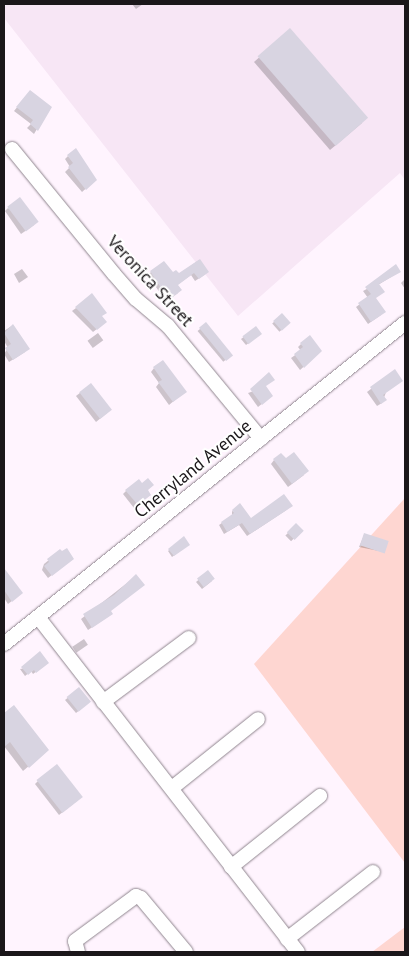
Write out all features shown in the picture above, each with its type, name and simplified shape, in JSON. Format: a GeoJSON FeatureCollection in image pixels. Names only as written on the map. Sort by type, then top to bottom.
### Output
{"type":"FeatureCollection","features":[{"type":"Feature","properties":{"kind":"street","name":"Veronica Street"},"geometry":{"type":"LineString","coordinates":[[12,149],[125,287],[168,326],[261,439]]}},
{"type":"Feature","properties":{"kind":"street","name":"Cherryland Avenue"},"geometry":{"type":"LineString","coordinates":[[4,644],[405,323]]}},
{"type":"Feature","properties":{"kind":"street"},"geometry":{"type":"LineString","coordinates":[[38,617],[298,952]]}},
{"type":"Feature","properties":{"kind":"street"},"geometry":{"type":"LineString","coordinates":[[103,702],[189,638]]}},
{"type":"Feature","properties":{"kind":"street"},"geometry":{"type":"LineString","coordinates":[[172,788],[258,719]]}},
{"type":"Feature","properties":{"kind":"street"},"geometry":{"type":"LineString","coordinates":[[231,867],[320,796]]}},
{"type":"Feature","properties":{"kind":"street"},"geometry":{"type":"LineString","coordinates":[[287,939],[374,872]]}},
{"type":"Feature","properties":{"kind":"street"},"geometry":{"type":"LineString","coordinates":[[78,952],[75,941],[136,896],[141,898],[186,952]]}},
{"type":"Feature","properties":{"kind":"shaded area"},"geometry":{"type":"Polygon","coordinates":[[[8,4],[405,4],[405,180],[400,173],[238,316],[4,18],[4,7],[8,4]]]}},
{"type":"Feature","properties":{"kind":"shaded area"},"geometry":{"type":"Polygon","coordinates":[[[405,498],[405,863],[254,664],[405,498]]]}},
{"type":"Feature","properties":{"kind":"shaded area"},"geometry":{"type":"Polygon","coordinates":[[[405,927],[405,952],[372,952],[405,927]]]}},
{"type":"Feature","properties":{"kind":"building"},"geometry":{"type":"Polygon","coordinates":[[[290,28],[368,118],[336,146],[258,56],[290,28]]]}},
{"type":"Feature","properties":{"kind":"building"},"geometry":{"type":"Polygon","coordinates":[[[30,90],[52,107],[38,131],[30,124],[33,120],[16,107],[30,90]]]}},
{"type":"Feature","properties":{"kind":"building"},"geometry":{"type":"Polygon","coordinates":[[[76,148],[97,180],[86,190],[68,167],[73,163],[67,155],[76,148]]]}},
{"type":"Feature","properties":{"kind":"building"},"geometry":{"type":"Polygon","coordinates":[[[20,197],[39,222],[26,231],[7,207],[20,197]]]}},
{"type":"Feature","properties":{"kind":"building"},"geometry":{"type":"Polygon","coordinates":[[[200,259],[209,272],[199,279],[194,273],[178,285],[182,290],[169,300],[150,271],[164,261],[173,272],[176,270],[179,273],[200,259]]]}},
{"type":"Feature","properties":{"kind":"building"},"geometry":{"type":"Polygon","coordinates":[[[396,264],[401,272],[379,284],[385,292],[376,298],[386,312],[371,322],[358,303],[371,294],[365,287],[396,264]]]}},
{"type":"Feature","properties":{"kind":"building"},"geometry":{"type":"Polygon","coordinates":[[[92,293],[107,313],[102,316],[107,322],[97,330],[75,307],[92,293]]]}},
{"type":"Feature","properties":{"kind":"building"},"geometry":{"type":"Polygon","coordinates":[[[282,313],[291,323],[282,331],[273,321],[282,313]]]}},
{"type":"Feature","properties":{"kind":"building"},"geometry":{"type":"Polygon","coordinates":[[[206,322],[233,355],[226,361],[199,328],[206,322]]]}},
{"type":"Feature","properties":{"kind":"building"},"geometry":{"type":"Polygon","coordinates":[[[13,324],[30,349],[13,360],[5,348],[11,344],[4,333],[13,324]]]}},
{"type":"Feature","properties":{"kind":"building"},"geometry":{"type":"Polygon","coordinates":[[[256,326],[262,334],[248,344],[242,336],[256,326]]]}},
{"type":"Feature","properties":{"kind":"building"},"geometry":{"type":"Polygon","coordinates":[[[310,335],[322,351],[304,368],[294,354],[303,347],[300,343],[310,335]]]}},
{"type":"Feature","properties":{"kind":"building"},"geometry":{"type":"Polygon","coordinates":[[[163,360],[187,392],[173,402],[158,382],[162,380],[153,367],[163,360]]]}},
{"type":"Feature","properties":{"kind":"building"},"geometry":{"type":"Polygon","coordinates":[[[395,369],[403,381],[383,395],[387,400],[381,404],[370,387],[395,369]]]}},
{"type":"Feature","properties":{"kind":"building"},"geometry":{"type":"Polygon","coordinates":[[[269,372],[275,380],[266,386],[273,396],[262,405],[250,389],[269,372]]]}},
{"type":"Feature","properties":{"kind":"building"},"geometry":{"type":"Polygon","coordinates":[[[91,383],[112,410],[100,419],[79,392],[91,383]]]}},
{"type":"Feature","properties":{"kind":"building"},"geometry":{"type":"Polygon","coordinates":[[[294,452],[309,471],[292,484],[273,459],[281,453],[286,458],[294,452]]]}},
{"type":"Feature","properties":{"kind":"building"},"geometry":{"type":"Polygon","coordinates":[[[148,478],[154,485],[148,490],[151,495],[138,505],[125,490],[139,479],[142,483],[148,478]]]}},
{"type":"Feature","properties":{"kind":"building"},"geometry":{"type":"Polygon","coordinates":[[[284,494],[293,506],[250,534],[242,523],[227,532],[221,522],[234,513],[232,510],[240,503],[251,518],[284,494]]]}},
{"type":"Feature","properties":{"kind":"building"},"geometry":{"type":"Polygon","coordinates":[[[296,523],[304,531],[295,540],[287,532],[296,523]]]}},
{"type":"Feature","properties":{"kind":"building"},"geometry":{"type":"Polygon","coordinates":[[[364,533],[389,541],[385,553],[360,545],[364,533]]]}},
{"type":"Feature","properties":{"kind":"building"},"geometry":{"type":"Polygon","coordinates":[[[184,536],[190,545],[174,556],[168,549],[184,536]]]}},
{"type":"Feature","properties":{"kind":"building"},"geometry":{"type":"Polygon","coordinates":[[[67,548],[74,559],[52,576],[44,566],[49,562],[47,559],[60,549],[62,551],[67,548]]]}},
{"type":"Feature","properties":{"kind":"building"},"geometry":{"type":"Polygon","coordinates":[[[4,568],[23,593],[12,602],[4,590],[4,568]]]}},
{"type":"Feature","properties":{"kind":"building"},"geometry":{"type":"Polygon","coordinates":[[[208,570],[215,579],[204,587],[197,579],[208,570]]]}},
{"type":"Feature","properties":{"kind":"building"},"geometry":{"type":"Polygon","coordinates":[[[136,574],[145,585],[111,611],[113,614],[92,628],[83,614],[114,595],[136,574]]]}},
{"type":"Feature","properties":{"kind":"building"},"geometry":{"type":"Polygon","coordinates":[[[40,651],[49,663],[36,673],[34,670],[28,675],[21,667],[40,651]]]}},
{"type":"Feature","properties":{"kind":"building"},"geometry":{"type":"Polygon","coordinates":[[[79,687],[91,702],[79,712],[67,697],[79,687]]]}},
{"type":"Feature","properties":{"kind":"building"},"geometry":{"type":"Polygon","coordinates":[[[14,705],[49,750],[29,768],[10,742],[4,747],[4,713],[14,705]]]}},
{"type":"Feature","properties":{"kind":"building"},"geometry":{"type":"Polygon","coordinates":[[[57,764],[83,797],[62,813],[37,780],[57,764]]]}}]}
